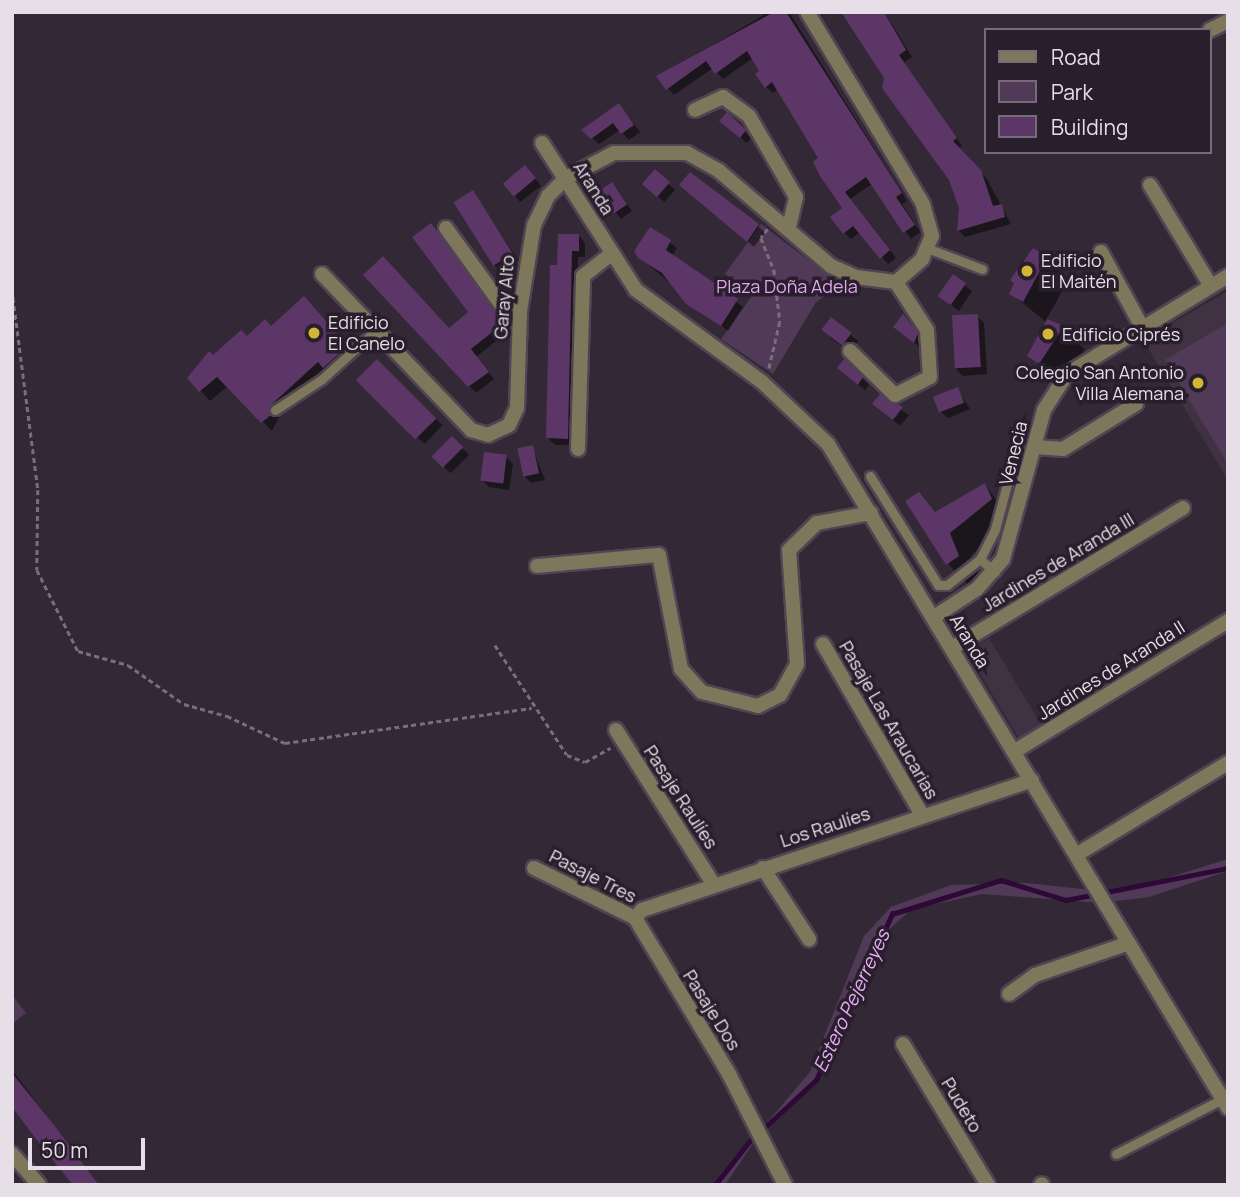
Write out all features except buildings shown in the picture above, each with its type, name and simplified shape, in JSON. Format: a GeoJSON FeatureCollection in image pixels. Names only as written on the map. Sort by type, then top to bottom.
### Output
{"type":"FeatureCollection","features":[{"type":"Feature","properties":{"kind":"street"},"geometry":{"type":"LineString","coordinates":[[807,12],[923,204],[932,236],[927,248],[896,282],[927,330],[930,377],[895,395],[850,351]]}},
{"type":"Feature","properties":{"kind":"street"},"geometry":{"type":"LineString","coordinates":[[1212,29],[1228,21]]}},
{"type":"Feature","properties":{"kind":"street"},"geometry":{"type":"LineString","coordinates":[[695,110],[723,97],[749,116],[796,197],[789,228]]}},
{"type":"Feature","properties":{"kind":"street","name":"Aranda"},"geometry":{"type":"LineString","coordinates":[[542,143],[612,253],[652,306],[762,382],[810,424],[871,513],[1225,1103]]}},
{"type":"Feature","properties":{"kind":"street","name":"Garay Alto"},"geometry":{"type":"LineString","coordinates":[[322,274],[471,430],[488,435],[509,425],[517,408],[520,310],[534,225],[548,196],[566,178],[614,153],[687,153],[789,228],[831,265],[856,278],[896,282]]}},
{"type":"Feature","properties":{"kind":"street"},"geometry":{"type":"LineString","coordinates":[[1150,185],[1211,286]]}},
{"type":"Feature","properties":{"kind":"street"},"geometry":{"type":"LineString","coordinates":[[446,228],[500,303],[520,310]]}},
{"type":"Feature","properties":{"kind":"street"},"geometry":{"type":"LineString","coordinates":[[1101,252],[1141,325]]}},
{"type":"Feature","properties":{"kind":"street"},"geometry":{"type":"LineString","coordinates":[[578,449],[582,286],[587,271],[612,253]]}},
{"type":"Feature","properties":{"kind":"street","name":"Venecia"},"geometry":{"type":"LineString","coordinates":[[995,572],[1044,410],[1067,374],[1141,325],[1228,276]]}},
{"type":"Feature","properties":{"kind":"street"},"geometry":{"type":"LineString","coordinates":[[1035,447],[1063,449],[1136,404]]}},
{"type":"Feature","properties":{"kind":"street","name":"Jardines de Aranda III"},"geometry":{"type":"LineString","coordinates":[[952,648],[1183,508]]}},
{"type":"Feature","properties":{"kind":"street"},"geometry":{"type":"LineString","coordinates":[[537,566],[659,555],[681,669],[702,692],[758,706],[780,695],[797,664],[789,550],[817,523],[871,513]]}},
{"type":"Feature","properties":{"kind":"street"},"geometry":{"type":"LineString","coordinates":[[934,617],[995,572]]}},
{"type":"Feature","properties":{"kind":"street","name":"Jardines de Aranda II"},"geometry":{"type":"LineString","coordinates":[[1015,751],[1228,621]]}},
{"type":"Feature","properties":{"kind":"street","name":"Pasaje Las Araucarias"},"geometry":{"type":"LineString","coordinates":[[823,644],[922,815]]}},
{"type":"Feature","properties":{"kind":"street","name":"Pasaje Raulíes"},"geometry":{"type":"LineString","coordinates":[[619,735],[715,885]]}},
{"type":"Feature","properties":{"kind":"street"},"geometry":{"type":"LineString","coordinates":[[1076,855],[1228,763]]}},
{"type":"Feature","properties":{"kind":"street","name":"Los Raulíes"},"geometry":{"type":"LineString","coordinates":[[635,918],[642,909],[1032,780]]}},
{"type":"Feature","properties":{"kind":"street","name":"Pasaje Tres"},"geometry":{"type":"LineString","coordinates":[[534,868],[635,918]]}},
{"type":"Feature","properties":{"kind":"street"},"geometry":{"type":"LineString","coordinates":[[763,868],[809,939]]}},
{"type":"Feature","properties":{"kind":"street","name":"Pasaje Dos"},"geometry":{"type":"LineString","coordinates":[[635,918],[729,1074],[750,1125],[785,1185]]}},
{"type":"Feature","properties":{"kind":"street"},"geometry":{"type":"LineString","coordinates":[[1009,994],[1035,975],[1129,943]]}},
{"type":"Feature","properties":{"kind":"street","name":"Pudeto"},"geometry":{"type":"LineString","coordinates":[[903,1044],[988,1185]]}},
{"type":"Feature","properties":{"kind":"street"},"geometry":{"type":"LineString","coordinates":[[12,1154],[39,1185]]}},
{"type":"Feature","properties":{"kind":"lane"},"geometry":{"type":"LineString","coordinates":[[927,248],[982,269]]}},
{"type":"Feature","properties":{"kind":"lane"},"geometry":{"type":"LineString","coordinates":[[275,410],[322,379],[376,330]]}},
{"type":"Feature","properties":{"kind":"lane"},"geometry":{"type":"LineString","coordinates":[[870,477],[938,585],[947,585],[980,559],[995,529],[1017,447]]}},
{"type":"Feature","properties":{"kind":"lane"},"geometry":{"type":"LineString","coordinates":[[980,559],[995,572]]}},
{"type":"Feature","properties":{"kind":"lane"},"geometry":{"type":"LineString","coordinates":[[1116,1154],[1225,1103]]}},
{"type":"Feature","properties":{"kind":"path"},"geometry":{"type":"LineString","coordinates":[[761,238],[774,271],[775,355]]}},
{"type":"Feature","properties":{"kind":"path"},"geometry":{"type":"LineString","coordinates":[[12,289],[38,490],[37,570],[78,651],[128,664],[184,705],[227,716],[285,743],[532,708]]}},
{"type":"Feature","properties":{"kind":"path"},"geometry":{"type":"LineString","coordinates":[[495,645],[532,708],[567,755],[585,762],[619,735]]}},
{"type":"Feature","properties":{"kind":"shaded area","name":"Colegio San Antonio Villa Alemana"},"geometry":{"type":"Polygon","coordinates":[[[1228,291],[1228,480],[1143,340],[1228,291]]]}},
{"type":"Feature","properties":{"kind":"shaded area"},"geometry":{"type":"Polygon","coordinates":[[[989,638],[1043,728],[1021,741],[967,651],[989,638]]]}},
{"type":"Feature","properties":{"kind":"green space","name":"Plaza Doña Adela"},"geometry":{"type":"Polygon","coordinates":[[[761,224],[841,285],[816,302],[773,374],[721,339],[754,293],[725,274],[761,224]]]}},
{"type":"Feature","properties":{"kind":"green space"},"geometry":{"type":"Polygon","coordinates":[[[1228,323],[1228,464],[1165,360],[1228,323]]]}},
{"type":"Feature","properties":{"kind":"green space"},"geometry":{"type":"Polygon","coordinates":[[[1228,859],[1228,871],[1149,897],[1100,903],[982,894],[912,909],[876,941],[813,1085],[752,1145],[725,1185],[714,1185],[810,1072],[864,936],[891,907],[951,885],[1027,883],[1119,893],[1228,859]]]}},
{"type":"Feature","properties":{"kind":"green space"},"geometry":{"type":"Polygon","coordinates":[[[12,995],[26,1013],[12,1024],[12,995]]]}},
{"type":"Feature","properties":{"kind":"waterway","name":"Estero Pejerreyes"},"geometry":{"type":"LineString","coordinates":[[715,1185],[748,1143],[816,1080],[892,914],[1001,880],[1066,900],[1228,868]]}},
{"type":"Feature","properties":{"kind":"place","name":"Edificio El Maitén"},"geometry":{"type":"Point","coordinates":[1027,271]}},
{"type":"Feature","properties":{"kind":"place","name":"Edificio El Canelo"},"geometry":{"type":"Point","coordinates":[314,333]}},
{"type":"Feature","properties":{"kind":"place","name":"Edificio Ciprés"},"geometry":{"type":"Point","coordinates":[1048,334]}},
{"type":"Feature","properties":{"kind":"place","name":"Colegio San Antonio Villa Alemana"},"geometry":{"type":"Point","coordinates":[1198,383]}}]}
